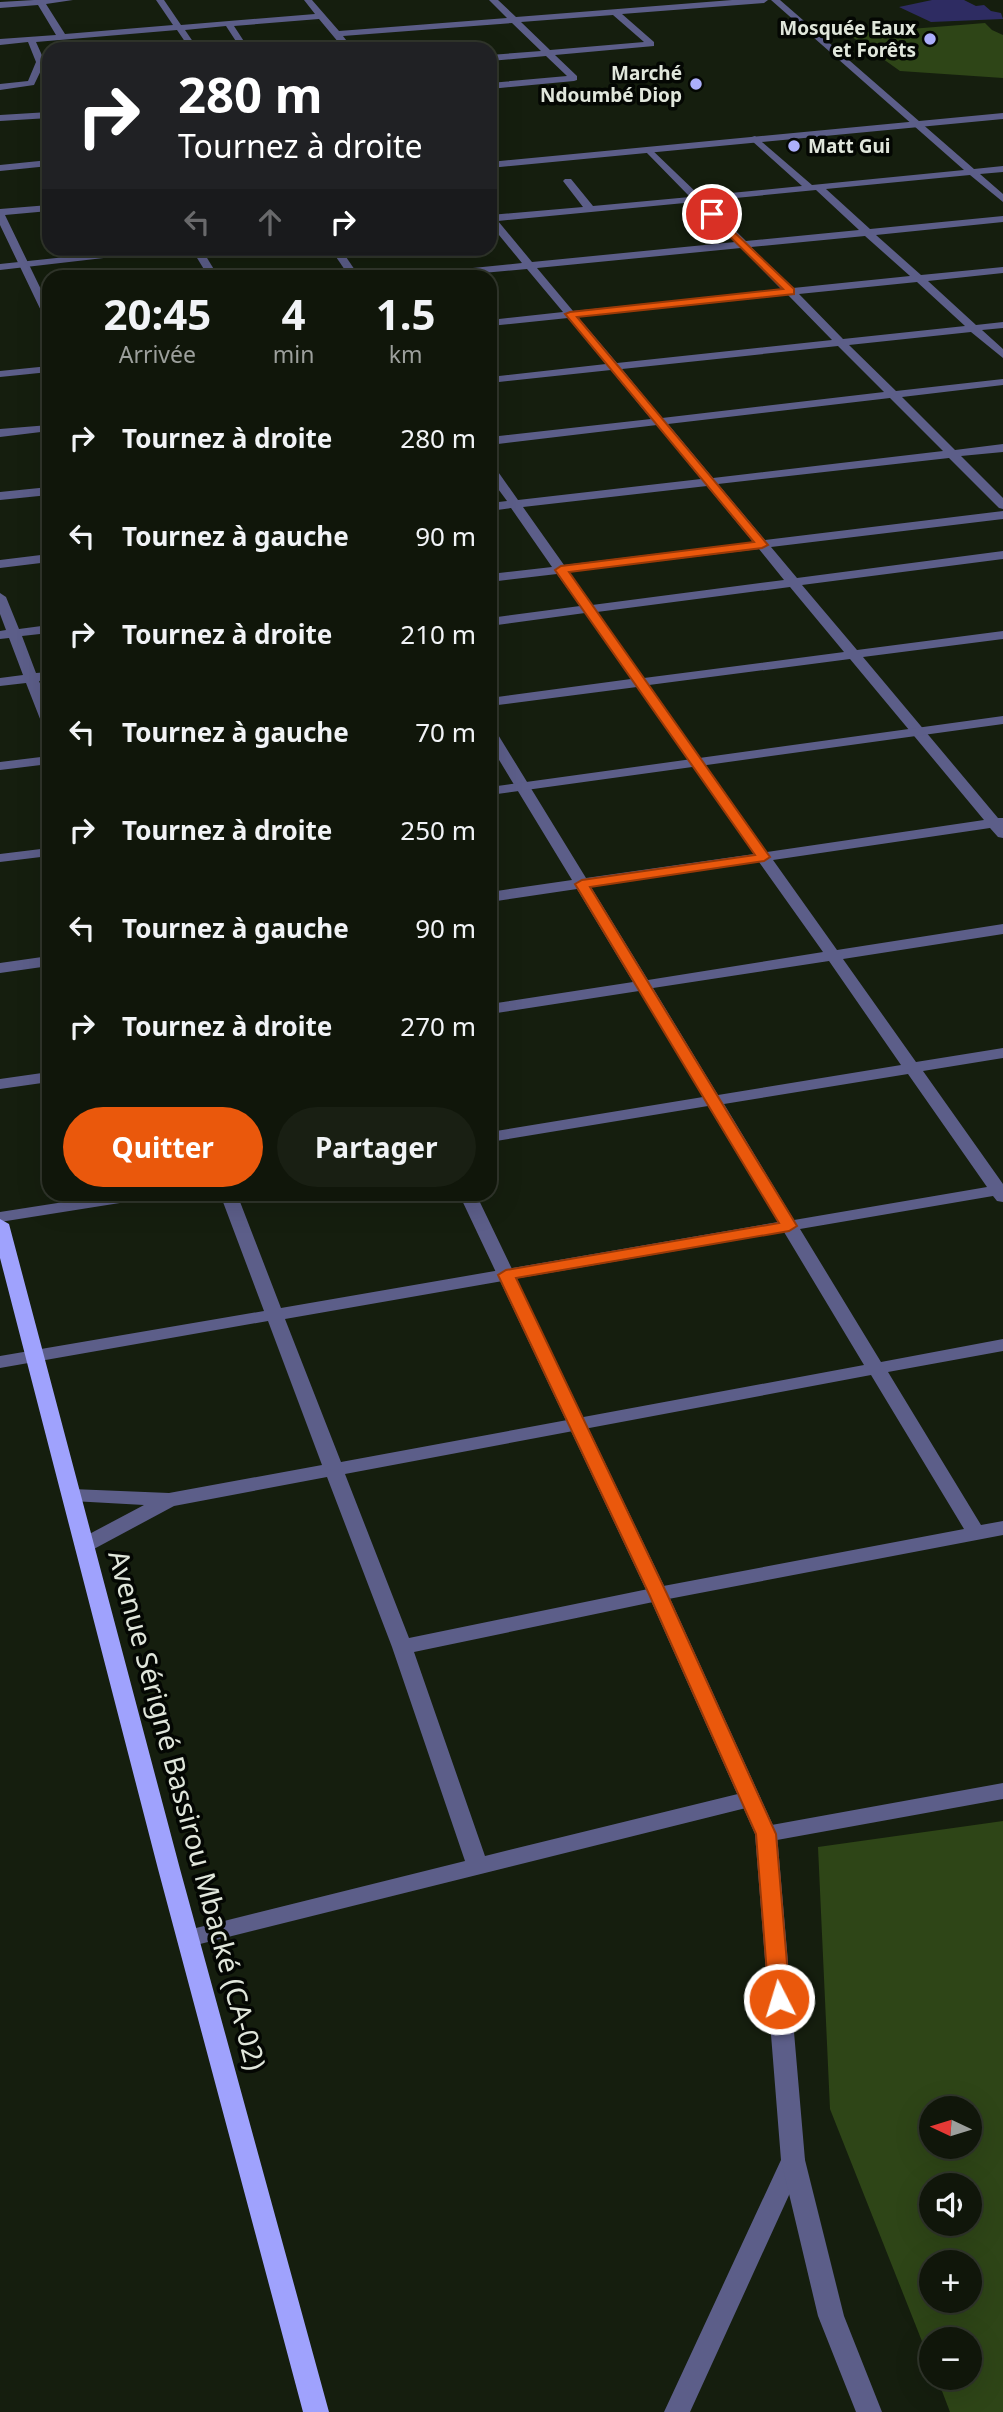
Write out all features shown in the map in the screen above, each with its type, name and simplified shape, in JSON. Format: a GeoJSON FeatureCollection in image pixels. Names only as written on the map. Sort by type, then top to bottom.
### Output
{"type":"FeatureCollection","features":[{"type":"Feature","properties":{"kind":"main road","name":"Avenue Sérigné Bassirou Mbacké (CA-02)"},"geometry":{"type":"LineString","coordinates":[[0,1224],[316,2412]]}},
{"type":"Feature","properties":{"kind":"street"},"geometry":{"type":"LineString","coordinates":[[0,5],[69,0]]}},
{"type":"Feature","properties":{"kind":"street"},"geometry":{"type":"LineString","coordinates":[[160,0],[189,42]]}},
{"type":"Feature","properties":{"kind":"street"},"geometry":{"type":"LineString","coordinates":[[308,0],[343,42]]}},
{"type":"Feature","properties":{"kind":"street"},"geometry":{"type":"LineString","coordinates":[[493,0],[575,78],[497,85]]}},
{"type":"Feature","properties":{"kind":"street"},"geometry":{"type":"LineString","coordinates":[[497,57],[651,44],[606,0]]}},
{"type":"Feature","properties":{"kind":"street"},"geometry":{"type":"LineString","coordinates":[[337,34],[764,0]]}},
{"type":"Feature","properties":{"kind":"street"},"geometry":{"type":"LineString","coordinates":[[775,0],[1003,199]]}},
{"type":"Feature","properties":{"kind":"street"},"geometry":{"type":"LineString","coordinates":[[39,1],[62,37]]}},
{"type":"Feature","properties":{"kind":"street"},"geometry":{"type":"LineString","coordinates":[[0,42],[321,16]]}},
{"type":"Feature","properties":{"kind":"street"},"geometry":{"type":"LineString","coordinates":[[229,24],[241,42]]}},
{"type":"Feature","properties":{"kind":"street"},"geometry":{"type":"LineString","coordinates":[[0,87],[31,83],[41,67],[41,54],[31,40]]}},
{"type":"Feature","properties":{"kind":"street"},"geometry":{"type":"LineString","coordinates":[[0,118],[42,115]]}},
{"type":"Feature","properties":{"kind":"street"},"geometry":{"type":"LineString","coordinates":[[497,164],[1003,116]]}},
{"type":"Feature","properties":{"kind":"street"},"geometry":{"type":"LineString","coordinates":[[755,139],[867,232],[1003,355]]}},
{"type":"Feature","properties":{"kind":"street"},"geometry":{"type":"LineString","coordinates":[[649,150],[1003,505]]}},
{"type":"Feature","properties":{"kind":"street"},"geometry":{"type":"LineString","coordinates":[[0,168],[42,164]]}},
{"type":"Feature","properties":{"kind":"street"},"geometry":{"type":"LineString","coordinates":[[799,178],[899,168]]}},
{"type":"Feature","properties":{"kind":"street"},"geometry":{"type":"LineString","coordinates":[[497,218],[1003,169]]}},
{"type":"Feature","properties":{"kind":"street"},"geometry":{"type":"LineString","coordinates":[[972,172],[1003,177]]}},
{"type":"Feature","properties":{"kind":"street"},"geometry":{"type":"LineString","coordinates":[[568,181],[590,209]]}},
{"type":"Feature","properties":{"kind":"street"},"geometry":{"type":"LineString","coordinates":[[497,208],[582,200]]}},
{"type":"Feature","properties":{"kind":"street"},"geometry":{"type":"LineString","coordinates":[[42,209],[0,213],[42,302]]}},
{"type":"Feature","properties":{"kind":"street"},"geometry":{"type":"LineString","coordinates":[[487,270],[1003,219]]}},
{"type":"Feature","properties":{"kind":"street"},"geometry":{"type":"LineString","coordinates":[[497,227],[1000,827]]}},
{"type":"Feature","properties":{"kind":"street"},"geometry":{"type":"LineString","coordinates":[[0,267],[104,256]]}},
{"type":"Feature","properties":{"kind":"street"},"geometry":{"type":"LineString","coordinates":[[497,322],[1003,270]]}},
{"type":"Feature","properties":{"kind":"street"},"geometry":{"type":"LineString","coordinates":[[497,379],[1003,325]]}},
{"type":"Feature","properties":{"kind":"street"},"geometry":{"type":"LineString","coordinates":[[0,374],[42,370]]}},
{"type":"Feature","properties":{"kind":"street"},"geometry":{"type":"LineString","coordinates":[[497,440],[1003,382]]}},
{"type":"Feature","properties":{"kind":"street"},"geometry":{"type":"LineString","coordinates":[[0,433],[42,429]]}},
{"type":"Feature","properties":{"kind":"street"},"geometry":{"type":"LineString","coordinates":[[497,506],[1003,448]]}},
{"type":"Feature","properties":{"kind":"street"},"geometry":{"type":"LineString","coordinates":[[0,1362],[1001,1192],[497,479]]}},
{"type":"Feature","properties":{"kind":"street"},"geometry":{"type":"LineString","coordinates":[[0,496],[42,492]]}},
{"type":"Feature","properties":{"kind":"street"},"geometry":{"type":"LineString","coordinates":[[497,577],[1003,515]]}},
{"type":"Feature","properties":{"kind":"street"},"geometry":{"type":"LineString","coordinates":[[497,621],[1003,555]]}},
{"type":"Feature","properties":{"kind":"street"},"geometry":{"type":"LineString","coordinates":[[0,564],[42,559]]}},
{"type":"Feature","properties":{"kind":"street"},"geometry":{"type":"LineString","coordinates":[[0,597],[7,634],[31,678],[42,706]]}},
{"type":"Feature","properties":{"kind":"street"},"geometry":{"type":"LineString","coordinates":[[7,634],[42,630]]}},
{"type":"Feature","properties":{"kind":"street"},"geometry":{"type":"LineString","coordinates":[[497,701],[1003,635]]}},
{"type":"Feature","properties":{"kind":"street"},"geometry":{"type":"LineString","coordinates":[[0,682],[42,677]]}},
{"type":"Feature","properties":{"kind":"street"},"geometry":{"type":"LineString","coordinates":[[497,790],[1003,720]]}},
{"type":"Feature","properties":{"kind":"street"},"geometry":{"type":"LineString","coordinates":[[497,745],[976,1533]]}},
{"type":"Feature","properties":{"kind":"street"},"geometry":{"type":"LineString","coordinates":[[0,766],[42,761]]}},
{"type":"Feature","properties":{"kind":"street"},"geometry":{"type":"LineString","coordinates":[[497,896],[764,857],[1000,827]]}},
{"type":"Feature","properties":{"kind":"street"},"geometry":{"type":"LineString","coordinates":[[0,858],[42,853]]}},
{"type":"Feature","properties":{"kind":"street"},"geometry":{"type":"LineString","coordinates":[[497,1008],[1003,929]]}},
{"type":"Feature","properties":{"kind":"street"},"geometry":{"type":"LineString","coordinates":[[0,968],[42,962]]}},
{"type":"Feature","properties":{"kind":"street"},"geometry":{"type":"LineString","coordinates":[[497,1136],[1003,1053]]}},
{"type":"Feature","properties":{"kind":"street"},"geometry":{"type":"LineString","coordinates":[[0,1084],[42,1078]]}},
{"type":"Feature","properties":{"kind":"street"},"geometry":{"type":"LineString","coordinates":[[0,1217],[101,1201]]}},
{"type":"Feature","properties":{"kind":"street"},"geometry":{"type":"LineString","coordinates":[[231,1201],[402,1647],[478,1867]]}},
{"type":"Feature","properties":{"kind":"street"},"geometry":{"type":"LineString","coordinates":[[470,1201],[658,1594],[766,1834],[793,2160],[831,2316],[869,2412]]}},
{"type":"Feature","properties":{"kind":"street"},"geometry":{"type":"LineString","coordinates":[[72,1495],[169,1500],[1003,1345]]}},
{"type":"Feature","properties":{"kind":"street"},"geometry":{"type":"LineString","coordinates":[[85,1545],[169,1500]]}},
{"type":"Feature","properties":{"kind":"street"},"geometry":{"type":"LineString","coordinates":[[402,1647],[658,1594],[1003,1528]]}},
{"type":"Feature","properties":{"kind":"street"},"geometry":{"type":"LineString","coordinates":[[766,1834],[1003,1791]]}},
{"type":"Feature","properties":{"kind":"street"},"geometry":{"type":"LineString","coordinates":[[188,1938],[750,1799]]}},
{"type":"Feature","properties":{"kind":"street"},"geometry":{"type":"LineString","coordinates":[[677,2412],[793,2160]]}},
{"type":"Feature","properties":{"kind":"green space"},"geometry":{"type":"Polygon","coordinates":[[[985,23],[1003,35],[1003,78],[900,71],[848,34],[985,23]]]}},
{"type":"Feature","properties":{"kind":"green space"},"geometry":{"type":"Polygon","coordinates":[[[1003,1821],[1003,2412],[950,2412],[942,2390],[982,2390],[982,2327],[919,2327],[919,2334],[830,2109],[818,1847],[1003,1821]]]}},
{"type":"Feature","properties":{"kind":"shaded area"},"geometry":{"type":"Polygon","coordinates":[[[932,0],[964,0],[976,6],[984,5],[991,11],[1001,13],[1003,19],[931,22],[899,7],[932,0]]]}},
{"type":"Feature","properties":{"kind":"place","name":"Mosquée Eaux et Forêts"},"geometry":{"type":"Point","coordinates":[930,39]}},
{"type":"Feature","properties":{"kind":"place","name":"Marché Ndoumbé Diop"},"geometry":{"type":"Point","coordinates":[696,84]}},
{"type":"Feature","properties":{"kind":"place","name":"Matt Gui"},"geometry":{"type":"Point","coordinates":[794,146]}},
{"type":"Feature","properties":{"kind":"route"},"geometry":{"type":"LineString","coordinates":[[712,214],[790,292],[570,314],[762,545],[561,570],[764,857],[582,884],[789,1226],[506,1275],[658,1594],[766,1834],[779,1999]]}}]}
